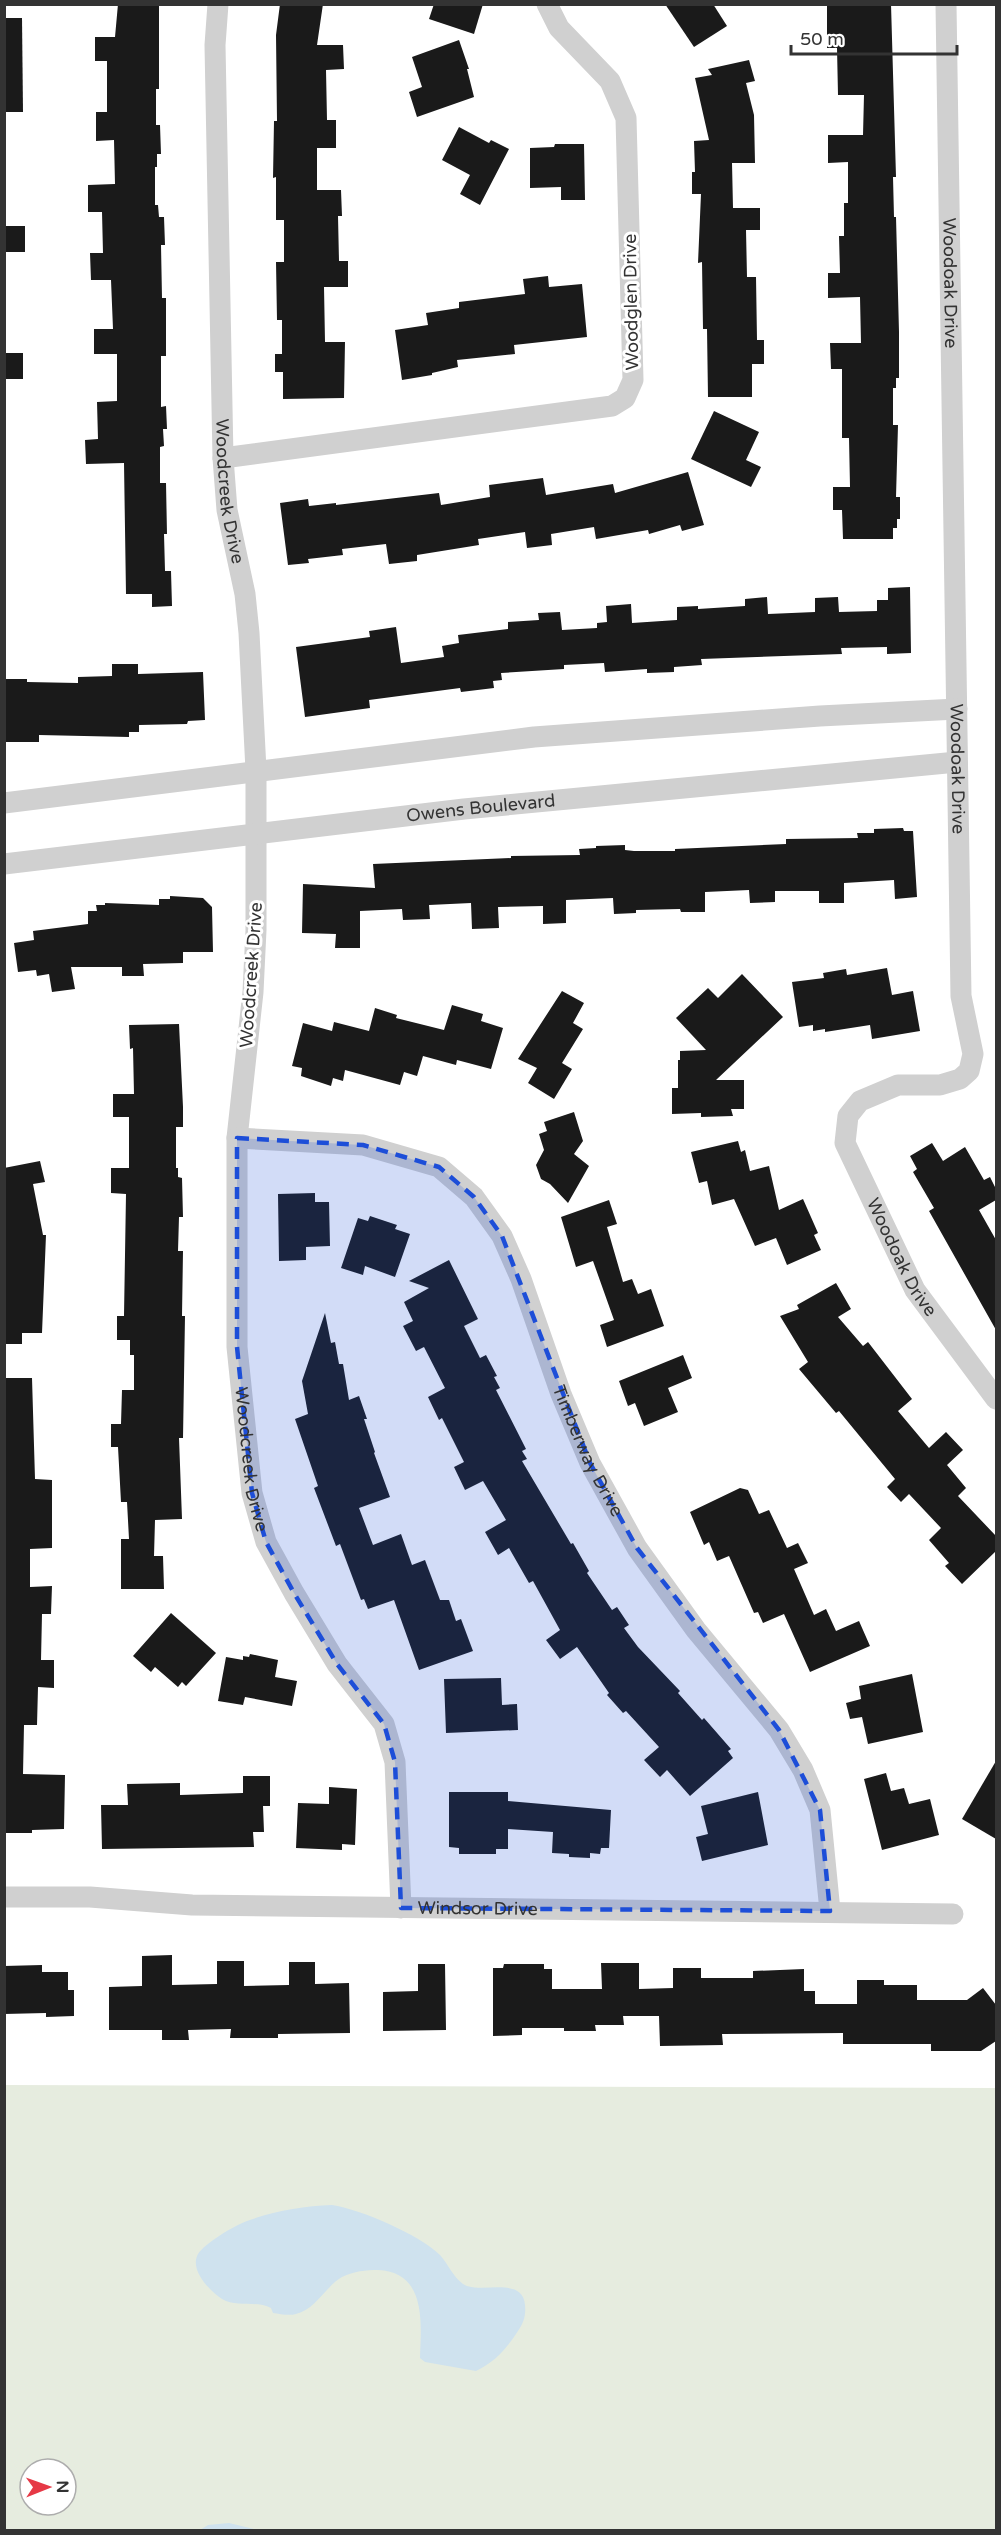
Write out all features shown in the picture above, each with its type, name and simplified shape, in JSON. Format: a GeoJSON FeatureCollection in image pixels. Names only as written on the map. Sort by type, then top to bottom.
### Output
{"type":"FeatureCollection","features":[{"type":"Feature","properties":{"kind":"street","name":"Woodcreek Drive"},"geometry":{"type":"LineString","coordinates":[[218,4],[215,45],[223,458],[227,510],[246,605],[256,770],[257,833],[253,992],[237,1138],[237,1347],[252,1493],[266,1542],[337,1664],[384,1724],[395,1762],[401,1908]]}},
{"type":"Feature","properties":{"kind":"street","name":"Woodglen Drive"},"geometry":{"type":"LineString","coordinates":[[223,458],[612,406],[625,398],[633,380],[626,118],[610,81],[559,28],[547,4]]}},
{"type":"Feature","properties":{"kind":"street","name":"Woodoak Drive"},"geometry":{"type":"LineString","coordinates":[[946,4],[961,996],[973,1054],[969,1071],[960,1079],[940,1085],[898,1085],[860,1101],[848,1116],[845,1143],[915,1290],[996,1399]]}},
{"type":"Feature","properties":{"kind":"street"},"geometry":{"type":"LineString","coordinates":[[4,803],[534,737],[808,717],[957,709]]}},
{"type":"Feature","properties":{"kind":"street","name":"Owens Boulevard"},"geometry":{"type":"LineString","coordinates":[[4,864],[626,792],[957,762]]}},
{"type":"Feature","properties":{"kind":"street","name":"Timberway Drive"},"geometry":{"type":"LineString","coordinates":[[237,1138],[363,1145],[439,1167],[474,1197],[502,1236],[521,1279],[561,1394],[590,1463],[637,1548],[696,1629],[779,1730],[803,1770],[820,1810],[830,1911]]}},
{"type":"Feature","properties":{"kind":"street","name":"Windsor Drive"},"geometry":{"type":"LineString","coordinates":[[4,1897],[90,1897],[192,1905],[953,1914]]}},
{"type":"Feature","properties":{"kind":"highlighted area"},"geometry":{"type":"Polygon","coordinates":[[[237,1138],[363,1145],[439,1167],[474,1197],[502,1236],[590,1463],[637,1548],[779,1730],[820,1810],[830,1911],[401,1908],[395,1762],[384,1724],[337,1664],[294,1593],[266,1542],[252,1493],[237,1347],[237,1138]]]}},
{"type":"Feature","properties":{"kind":"shaded area"},"geometry":{"type":"Polygon","coordinates":[[[5,2085],[996,2088],[996,2530],[5,2530],[5,2085]]]}},
{"type":"Feature","properties":{"kind":"water"},"geometry":{"type":"Polygon","coordinates":[[[332,2205],[373,2217],[419,2239],[440,2255],[463,2284],[470,2287],[500,2287],[517,2291],[522,2296],[525,2305],[525,2315],[520,2328],[495,2359],[476,2371],[425,2362],[420,2358],[421,2330],[418,2302],[413,2290],[405,2280],[394,2273],[374,2270],[346,2275],[336,2281],[309,2308],[290,2315],[273,2313],[271,2308],[260,2304],[228,2302],[212,2291],[198,2273],[196,2260],[201,2250],[235,2226],[278,2212],[332,2205]]]}},
{"type":"Feature","properties":{"kind":"water"},"geometry":{"type":"Polygon","coordinates":[[[229,2523],[258,2530],[200,2530],[208,2525],[229,2523]]]}},
{"type":"Feature","properties":{"kind":"building"},"geometry":{"type":"Polygon","coordinates":[[[118,4],[159,4],[159,89],[156,89],[156,125],[160,125],[161,154],[157,154],[157,167],[155,167],[155,205],[158,205],[159,217],[164,217],[165,245],[161,245],[162,298],[166,298],[166,356],[161,356],[161,407],[166,406],[167,429],[163,429],[164,446],[160,447],[160,483],[166,483],[165,571],[171,571],[172,606],[152,607],[152,594],[126,594],[124,463],[86,464],[85,440],[98,439],[97,402],[117,401],[117,354],[94,354],[94,329],[113,329],[111,280],[91,280],[90,253],[103,253],[102,212],[88,212],[88,185],[115,184],[114,140],[96,141],[96,112],[107,112],[107,61],[95,61],[95,37],[115,37],[118,4]]]}},
{"type":"Feature","properties":{"kind":"building"},"geometry":{"type":"Polygon","coordinates":[[[280,4],[323,4],[317,45],[343,45],[344,69],[326,70],[327,120],[336,120],[336,148],[317,148],[317,190],[341,190],[342,216],[338,216],[339,261],[348,261],[348,287],[324,287],[325,342],[345,342],[344,398],[283,399],[283,372],[275,372],[275,354],[282,354],[282,320],[277,320],[276,262],[284,262],[284,220],[276,220],[276,177],[273,178],[274,121],[277,121],[276,35],[280,4]]]}},
{"type":"Feature","properties":{"kind":"building"},"geometry":{"type":"Polygon","coordinates":[[[434,4],[483,4],[474,34],[429,19],[434,4]]]}},
{"type":"Feature","properties":{"kind":"building"},"geometry":{"type":"Polygon","coordinates":[[[665,4],[713,4],[727,26],[694,47],[665,4]]]}},
{"type":"Feature","properties":{"kind":"building"},"geometry":{"type":"Polygon","coordinates":[[[827,4],[891,4],[896,177],[893,177],[899,332],[899,378],[896,378],[896,388],[893,388],[893,425],[898,425],[896,497],[900,497],[900,519],[897,519],[897,528],[893,528],[893,539],[843,539],[842,510],[833,510],[833,487],[850,487],[849,438],[842,438],[842,369],[831,369],[830,343],[861,343],[860,297],[828,298],[828,273],[840,273],[839,236],[844,236],[844,203],[848,203],[848,162],[828,163],[828,135],[863,135],[864,95],[838,95],[837,48],[827,48],[827,4]]]}},
{"type":"Feature","properties":{"kind":"building"},"geometry":{"type":"Polygon","coordinates":[[[4,18],[22,18],[23,112],[4,112],[4,18]]]}},
{"type":"Feature","properties":{"kind":"building"},"geometry":{"type":"Polygon","coordinates":[[[459,40],[469,69],[467,69],[474,97],[417,117],[409,92],[422,87],[412,57],[459,40]]]}},
{"type":"Feature","properties":{"kind":"building"},"geometry":{"type":"Polygon","coordinates":[[[749,60],[755,81],[746,83],[754,115],[755,163],[732,163],[733,208],[760,208],[760,230],[746,230],[747,277],[756,277],[757,340],[764,340],[764,364],[752,364],[752,397],[708,397],[707,329],[703,329],[702,262],[698,263],[701,194],[692,194],[692,172],[695,172],[694,141],[709,140],[695,78],[712,75],[708,69],[749,60]]]}},
{"type":"Feature","properties":{"kind":"building"},"geometry":{"type":"Polygon","coordinates":[[[459,127],[489,143],[491,140],[509,149],[480,205],[460,194],[470,175],[442,160],[459,127]]]}},
{"type":"Feature","properties":{"kind":"building"},"geometry":{"type":"Polygon","coordinates":[[[555,144],[584,144],[585,200],[561,200],[561,187],[530,188],[530,148],[554,147],[555,144]]]}},
{"type":"Feature","properties":{"kind":"building"},"geometry":{"type":"Polygon","coordinates":[[[4,226],[25,226],[25,252],[4,252],[4,226]]]}},
{"type":"Feature","properties":{"kind":"building"},"geometry":{"type":"Polygon","coordinates":[[[548,276],[549,287],[582,284],[587,337],[514,345],[515,354],[457,360],[458,367],[432,373],[432,375],[402,380],[395,330],[428,325],[426,313],[459,308],[459,302],[525,294],[523,279],[548,276]]]}},
{"type":"Feature","properties":{"kind":"building"},"geometry":{"type":"Polygon","coordinates":[[[4,353],[23,353],[23,379],[4,379],[4,353]]]}},
{"type":"Feature","properties":{"kind":"building"},"geometry":{"type":"Polygon","coordinates":[[[714,411],[759,432],[746,460],[761,467],[751,487],[691,459],[714,411]]]}},
{"type":"Feature","properties":{"kind":"building"},"geometry":{"type":"Polygon","coordinates":[[[688,472],[704,525],[682,531],[680,525],[649,534],[648,530],[596,539],[594,527],[551,534],[552,545],[527,548],[525,532],[478,539],[479,545],[417,555],[417,561],[389,564],[386,544],[342,549],[343,555],[308,559],[309,563],[288,565],[280,503],[308,499],[309,506],[336,503],[336,505],[439,493],[441,505],[490,497],[489,485],[543,478],[546,495],[613,484],[615,493],[688,472]]]}},
{"type":"Feature","properties":{"kind":"building"},"geometry":{"type":"Polygon","coordinates":[[[910,587],[911,653],[887,654],[887,647],[841,648],[842,654],[701,659],[702,665],[674,667],[674,672],[647,673],[647,669],[605,672],[604,663],[564,665],[564,669],[501,673],[502,680],[493,681],[494,688],[461,692],[460,688],[369,700],[370,708],[305,717],[296,647],[370,637],[369,631],[396,627],[401,663],[444,657],[442,646],[459,643],[458,635],[508,629],[508,622],[539,620],[538,613],[560,612],[562,630],[597,628],[597,623],[607,622],[606,606],[631,604],[632,623],[677,620],[677,607],[698,606],[698,609],[745,606],[745,599],[767,597],[768,614],[815,612],[815,598],[838,597],[839,612],[877,611],[877,600],[888,600],[888,588],[910,587]]]}},
{"type":"Feature","properties":{"kind":"building"},"geometry":{"type":"Polygon","coordinates":[[[112,664],[138,664],[138,674],[203,672],[205,720],[188,721],[187,724],[139,725],[139,732],[129,732],[129,737],[39,735],[39,742],[5,742],[6,679],[27,679],[27,682],[78,683],[78,677],[112,676],[112,664]]]}},
{"type":"Feature","properties":{"kind":"building"},"geometry":{"type":"Polygon","coordinates":[[[903,828],[904,831],[913,831],[917,897],[895,899],[894,880],[844,883],[844,903],[819,903],[819,891],[775,891],[775,902],[750,903],[749,890],[705,892],[705,912],[681,912],[680,909],[636,910],[636,913],[614,914],[613,898],[566,900],[566,923],[543,924],[543,906],[498,907],[499,928],[472,929],[471,903],[429,905],[430,919],[403,920],[402,909],[360,911],[360,948],[335,948],[336,934],[302,933],[303,884],[375,888],[373,864],[511,858],[511,856],[580,855],[579,849],[596,848],[596,846],[625,845],[625,850],[675,851],[675,849],[786,844],[786,839],[858,838],[857,833],[874,833],[874,829],[903,828]]]}},
{"type":"Feature","properties":{"kind":"building"},"geometry":{"type":"Polygon","coordinates":[[[170,896],[203,898],[212,907],[213,952],[183,952],[183,963],[143,964],[144,976],[122,976],[122,967],[71,967],[75,989],[52,992],[49,974],[37,976],[36,970],[18,972],[14,943],[34,940],[33,931],[88,924],[88,911],[97,911],[96,905],[105,905],[105,903],[159,905],[159,899],[170,899],[170,896]]]}},
{"type":"Feature","properties":{"kind":"building"},"geometry":{"type":"Polygon","coordinates":[[[887,968],[892,995],[913,991],[920,1031],[872,1039],[870,1025],[825,1032],[825,1029],[813,1031],[813,1025],[799,1027],[792,982],[824,978],[823,973],[846,969],[847,975],[887,968]]]}},
{"type":"Feature","properties":{"kind":"building"},"geometry":{"type":"Polygon","coordinates":[[[742,974],[783,1017],[716,1080],[744,1080],[744,1109],[731,1109],[733,1116],[701,1117],[701,1113],[672,1114],[672,1088],[678,1088],[680,1051],[706,1050],[676,1018],[708,988],[718,998],[742,974]]]}},
{"type":"Feature","properties":{"kind":"building"},"geometry":{"type":"Polygon","coordinates":[[[562,991],[584,1003],[573,1023],[583,1029],[562,1063],[572,1069],[554,1099],[528,1083],[537,1068],[518,1059],[562,991]]]}},
{"type":"Feature","properties":{"kind":"building"},"geometry":{"type":"Polygon","coordinates":[[[452,1005],[483,1014],[481,1021],[503,1028],[491,1069],[457,1060],[456,1065],[423,1056],[417,1076],[404,1072],[400,1085],[345,1070],[343,1081],[333,1078],[331,1086],[301,1076],[302,1068],[292,1066],[303,1023],[332,1031],[334,1022],[369,1031],[375,1008],[397,1015],[396,1018],[444,1030],[452,1005]]]}},
{"type":"Feature","properties":{"kind":"building"},"geometry":{"type":"Polygon","coordinates":[[[179,1024],[183,1127],[176,1127],[176,1168],[178,1168],[178,1177],[182,1178],[183,1217],[179,1217],[178,1251],[183,1251],[182,1316],[185,1316],[183,1438],[179,1438],[182,1519],[155,1520],[154,1556],[163,1556],[164,1589],[121,1589],[121,1539],[129,1539],[127,1502],[121,1502],[118,1447],[111,1447],[111,1424],[121,1424],[122,1390],[134,1390],[134,1355],[130,1355],[130,1340],[117,1340],[117,1316],[124,1316],[126,1194],[111,1193],[111,1168],[129,1168],[129,1117],[113,1117],[113,1094],[134,1094],[133,1048],[130,1049],[129,1025],[179,1024]]]}},
{"type":"Feature","properties":{"kind":"building"},"geometry":{"type":"Polygon","coordinates":[[[574,1112],[583,1141],[574,1154],[589,1166],[568,1203],[550,1184],[541,1179],[536,1165],[544,1150],[539,1134],[547,1131],[544,1122],[574,1112]]]}},
{"type":"Feature","properties":{"kind":"building"},"geometry":{"type":"Polygon","coordinates":[[[738,1141],[741,1152],[745,1150],[750,1171],[769,1166],[779,1210],[803,1199],[818,1233],[814,1235],[821,1250],[787,1265],[776,1238],[755,1246],[734,1199],[712,1205],[707,1181],[699,1183],[691,1152],[738,1141]]]}},
{"type":"Feature","properties":{"kind":"building"},"geometry":{"type":"Polygon","coordinates":[[[932,1143],[943,1161],[965,1147],[984,1180],[990,1177],[996,1189],[996,1200],[979,1210],[996,1240],[996,1330],[929,1211],[934,1208],[913,1172],[917,1169],[910,1156],[932,1143]]]}},
{"type":"Feature","properties":{"kind":"building"},"geometry":{"type":"Polygon","coordinates":[[[40,1161],[45,1182],[33,1184],[43,1235],[46,1235],[42,1333],[22,1333],[22,1344],[4,1344],[4,1168],[40,1161]]]}},
{"type":"Feature","properties":{"kind":"building"},"geometry":{"type":"Polygon","coordinates":[[[315,1193],[315,1202],[329,1202],[330,1246],[306,1247],[306,1260],[279,1261],[278,1194],[315,1193]]]}},
{"type":"Feature","properties":{"kind":"building"},"geometry":{"type":"Polygon","coordinates":[[[609,1200],[617,1224],[607,1227],[623,1282],[632,1279],[638,1294],[651,1289],[664,1326],[607,1347],[600,1325],[614,1320],[593,1261],[576,1267],[561,1217],[609,1200]]]}},
{"type":"Feature","properties":{"kind":"building"},"geometry":{"type":"Polygon","coordinates":[[[370,1216],[397,1225],[395,1229],[410,1234],[395,1277],[365,1266],[363,1275],[341,1268],[358,1218],[368,1221],[370,1216]]]}},
{"type":"Feature","properties":{"kind":"building"},"geometry":{"type":"Polygon","coordinates":[[[449,1260],[478,1319],[464,1326],[480,1358],[486,1355],[497,1376],[494,1377],[500,1388],[496,1390],[526,1449],[522,1451],[527,1459],[522,1461],[571,1544],[573,1543],[589,1571],[587,1573],[612,1610],[617,1607],[629,1625],[624,1628],[638,1647],[680,1691],[678,1693],[731,1749],[728,1751],[733,1758],[690,1796],[667,1770],[660,1777],[644,1760],[659,1747],[626,1711],[623,1713],[607,1695],[609,1693],[577,1647],[560,1659],[546,1640],[560,1630],[533,1581],[529,1583],[509,1548],[498,1555],[485,1532],[506,1520],[483,1481],[465,1490],[454,1467],[464,1462],[442,1418],[439,1420],[428,1397],[445,1388],[424,1347],[416,1351],[403,1326],[413,1321],[404,1302],[429,1288],[409,1281],[449,1260]]]}},
{"type":"Feature","properties":{"kind":"building"},"geometry":{"type":"Polygon","coordinates":[[[836,1283],[851,1309],[838,1317],[863,1346],[868,1342],[912,1399],[898,1411],[929,1448],[946,1432],[963,1450],[947,1465],[966,1488],[958,1496],[996,1536],[996,1551],[962,1584],[945,1566],[949,1563],[929,1540],[941,1528],[909,1494],[901,1502],[887,1487],[895,1479],[839,1411],[836,1413],[799,1369],[808,1362],[780,1316],[799,1309],[797,1305],[836,1283]]]}},
{"type":"Feature","properties":{"kind":"building"},"geometry":{"type":"Polygon","coordinates":[[[325,1313],[331,1343],[335,1342],[339,1364],[343,1364],[349,1400],[359,1396],[367,1419],[364,1419],[374,1453],[390,1497],[359,1508],[373,1545],[401,1534],[412,1565],[425,1560],[440,1600],[449,1600],[456,1621],[461,1619],[473,1651],[419,1670],[394,1600],[368,1609],[364,1599],[361,1600],[340,1544],[336,1546],[314,1488],[318,1486],[295,1419],[308,1414],[302,1381],[325,1313]]]}},
{"type":"Feature","properties":{"kind":"building"},"geometry":{"type":"Polygon","coordinates":[[[683,1355],[692,1378],[668,1388],[678,1412],[644,1426],[635,1403],[628,1406],[619,1381],[683,1355]]]}},
{"type":"Feature","properties":{"kind":"building"},"geometry":{"type":"Polygon","coordinates":[[[4,1378],[32,1378],[35,1479],[52,1480],[52,1548],[30,1549],[30,1587],[52,1586],[51,1614],[42,1614],[41,1660],[54,1660],[54,1688],[38,1687],[37,1725],[24,1725],[23,1774],[65,1775],[64,1829],[32,1830],[32,1833],[4,1833],[4,1378]]]}},
{"type":"Feature","properties":{"kind":"building"},"geometry":{"type":"Polygon","coordinates":[[[740,1488],[748,1490],[759,1514],[769,1510],[787,1548],[798,1543],[808,1563],[794,1569],[814,1615],[826,1609],[836,1631],[859,1621],[870,1646],[810,1672],[784,1614],[763,1623],[758,1612],[754,1613],[729,1556],[717,1561],[709,1542],[704,1545],[690,1512],[740,1488]]]}},
{"type":"Feature","properties":{"kind":"building"},"geometry":{"type":"Polygon","coordinates":[[[171,1613],[216,1653],[186,1686],[182,1682],[178,1687],[155,1667],[151,1672],[133,1656],[171,1613]]]}},
{"type":"Feature","properties":{"kind":"building"},"geometry":{"type":"Polygon","coordinates":[[[250,1654],[278,1660],[275,1677],[297,1681],[292,1706],[245,1697],[243,1705],[218,1701],[226,1657],[243,1660],[243,1656],[249,1657],[250,1654]]]}},
{"type":"Feature","properties":{"kind":"building"},"geometry":{"type":"Polygon","coordinates":[[[912,1674],[923,1732],[868,1744],[862,1717],[850,1719],[846,1703],[861,1699],[859,1686],[912,1674]]]}},
{"type":"Feature","properties":{"kind":"building"},"geometry":{"type":"Polygon","coordinates":[[[501,1678],[502,1705],[517,1704],[518,1730],[446,1733],[444,1679],[501,1678]]]}},
{"type":"Feature","properties":{"kind":"building"},"geometry":{"type":"Polygon","coordinates":[[[996,1761],[996,1839],[962,1819],[996,1761]]]}},
{"type":"Feature","properties":{"kind":"building"},"geometry":{"type":"Polygon","coordinates":[[[886,1773],[891,1791],[904,1788],[909,1804],[930,1799],[939,1835],[882,1850],[864,1779],[886,1773]]]}},
{"type":"Feature","properties":{"kind":"building"},"geometry":{"type":"Polygon","coordinates":[[[243,1776],[270,1776],[270,1806],[263,1806],[264,1832],[253,1832],[254,1847],[102,1849],[101,1805],[128,1805],[127,1784],[180,1783],[180,1795],[243,1793],[243,1776]]]}},
{"type":"Feature","properties":{"kind":"building"},"geometry":{"type":"Polygon","coordinates":[[[329,1787],[357,1789],[355,1845],[342,1844],[342,1850],[296,1848],[298,1803],[329,1804],[329,1787]]]}},
{"type":"Feature","properties":{"kind":"building"},"geometry":{"type":"Polygon","coordinates":[[[449,1792],[508,1792],[508,1801],[611,1810],[609,1848],[601,1848],[600,1854],[590,1853],[590,1858],[569,1857],[569,1854],[552,1853],[553,1832],[508,1829],[508,1849],[496,1849],[496,1854],[459,1854],[459,1848],[449,1847],[449,1792]]]}},
{"type":"Feature","properties":{"kind":"building"},"geometry":{"type":"Polygon","coordinates":[[[758,1792],[768,1845],[702,1861],[696,1837],[708,1834],[701,1806],[758,1792]]]}},
{"type":"Feature","properties":{"kind":"building"},"geometry":{"type":"Polygon","coordinates":[[[172,1955],[172,1985],[217,1984],[217,1961],[244,1961],[244,1986],[289,1985],[289,1962],[315,1962],[315,1984],[349,1983],[350,2033],[278,2034],[278,2038],[230,2038],[231,2029],[188,2030],[189,2040],[162,2040],[162,2030],[109,2030],[109,1987],[142,1986],[142,1956],[172,1955]]]}},
{"type":"Feature","properties":{"kind":"building"},"geometry":{"type":"Polygon","coordinates":[[[601,1963],[639,1963],[639,1989],[673,1988],[673,1968],[701,1968],[701,1978],[753,1978],[753,1971],[804,1969],[804,1991],[815,1991],[815,2004],[857,2004],[857,1980],[884,1980],[884,1985],[917,1985],[917,2000],[967,2000],[983,1988],[996,2005],[996,2041],[981,2051],[931,2051],[931,2044],[843,2044],[843,2033],[722,2034],[723,2045],[660,2046],[659,2016],[623,2016],[624,2025],[595,2025],[596,2031],[522,2028],[522,2035],[493,2036],[493,1968],[503,1968],[504,1964],[544,1964],[544,1969],[552,1969],[552,1989],[602,1989],[601,1963]]]}},
{"type":"Feature","properties":{"kind":"building"},"geometry":{"type":"Polygon","coordinates":[[[418,1964],[445,1964],[446,2030],[383,2031],[383,1992],[418,1991],[418,1964]]]}},
{"type":"Feature","properties":{"kind":"building"},"geometry":{"type":"Polygon","coordinates":[[[42,1965],[42,1972],[68,1972],[68,1990],[74,1990],[74,2016],[46,2017],[46,2013],[4,2014],[4,1966],[42,1965]]]}}]}
